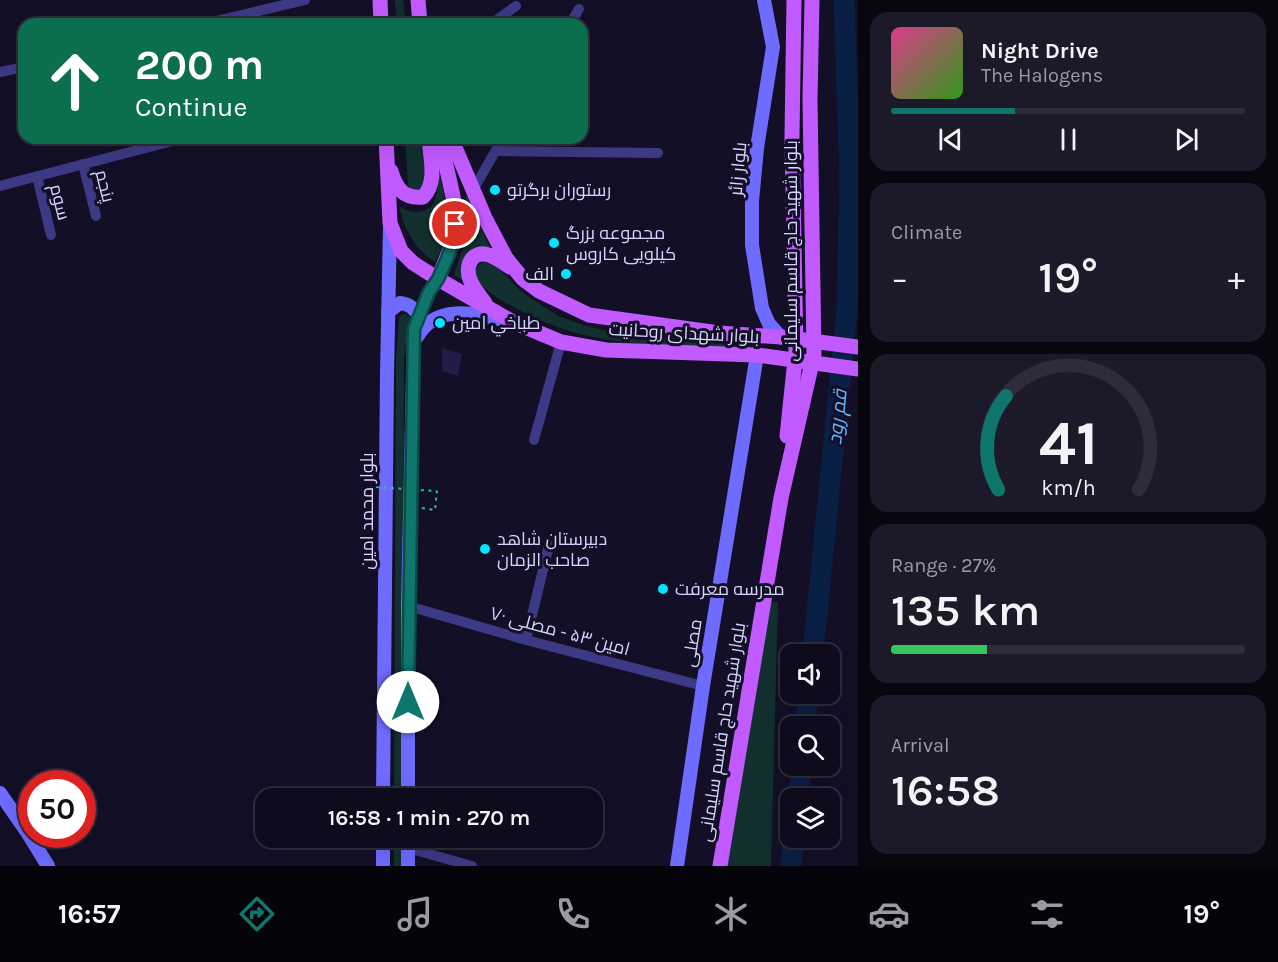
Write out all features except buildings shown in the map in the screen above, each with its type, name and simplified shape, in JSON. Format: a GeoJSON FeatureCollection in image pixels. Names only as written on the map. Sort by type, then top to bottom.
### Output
{"type":"FeatureCollection","features":[{"type":"Feature","properties":{"kind":"main road"},"geometry":{"type":"LineString","coordinates":[[380,0],[381,18]]}},
{"type":"Feature","properties":{"kind":"main road"},"geometry":{"type":"LineString","coordinates":[[418,0],[420,18]]}},
{"type":"Feature","properties":{"kind":"main road","name":"بلوار زائر"},"geometry":{"type":"LineString","coordinates":[[764,0],[773,47],[757,148],[752,201],[752,245],[762,308],[769,324],[781,337]]}},
{"type":"Feature","properties":{"kind":"main road","name":"بلوار شهید حاج قاسم سلیمانی"},"geometry":{"type":"LineString","coordinates":[[781,498],[796,350],[792,116],[794,0]]}},
{"type":"Feature","properties":{"kind":"main road","name":"بلوار شهید حاج قاسم سلیمانی"},"geometry":{"type":"LineString","coordinates":[[720,866],[781,498],[814,354],[810,100],[812,0]]}},
{"type":"Feature","properties":{"kind":"main road"},"geometry":{"type":"LineString","coordinates":[[387,146],[392,175],[400,191],[411,198],[423,197],[429,191],[433,177],[430,144]]}},
{"type":"Feature","properties":{"kind":"main road"},"geometry":{"type":"LineString","coordinates":[[408,788],[408,606],[414,329],[454,239],[456,210],[441,144]]}},
{"type":"Feature","properties":{"kind":"main road"},"geometry":{"type":"LineString","coordinates":[[454,144],[506,258],[516,270]]}},
{"type":"Feature","properties":{"kind":"main road"},"geometry":{"type":"LineString","coordinates":[[387,146],[390,224]]}},
{"type":"Feature","properties":{"kind":"main road","name":"بلوار شهدای روحانیت"},"geometry":{"type":"LineString","coordinates":[[390,224],[401,251],[412,263],[513,322],[561,342],[606,350],[757,355],[858,369]]}},
{"type":"Feature","properties":{"kind":"main road","name":"بلوار محمد امین"},"geometry":{"type":"LineString","coordinates":[[383,788],[390,224]]}},
{"type":"Feature","properties":{"kind":"main road"},"geometry":{"type":"LineString","coordinates":[[488,308],[470,282],[469,262],[475,255],[483,254],[516,270]]}},
{"type":"Feature","properties":{"kind":"main road","name":"بلوار شهدای روحانیت"},"geometry":{"type":"LineString","coordinates":[[516,270],[523,279],[539,291],[589,315],[719,333],[781,337],[858,347]]}},
{"type":"Feature","properties":{"kind":"main road"},"geometry":{"type":"LineString","coordinates":[[388,312],[400,303],[407,304],[416,311],[419,317]]}},
{"type":"Feature","properties":{"kind":"main road"},"geometry":{"type":"LineString","coordinates":[[413,350],[418,334],[425,324],[435,317],[463,313],[481,314],[513,322]]}},
{"type":"Feature","properties":{"kind":"main road","name":"مصلی"},"geometry":{"type":"LineString","coordinates":[[677,866],[757,355]]}},
{"type":"Feature","properties":{"kind":"main road"},"geometry":{"type":"LineString","coordinates":[[0,793],[48,866]]}},
{"type":"Feature","properties":{"kind":"main road"},"geometry":{"type":"LineString","coordinates":[[383,848],[383,866]]}},
{"type":"Feature","properties":{"kind":"main road"},"geometry":{"type":"LineString","coordinates":[[408,848],[408,866]]}},
{"type":"Feature","properties":{"kind":"street"},"geometry":{"type":"LineString","coordinates":[[229,18],[306,0]]}},
{"type":"Feature","properties":{"kind":"street"},"geometry":{"type":"LineString","coordinates":[[499,18],[516,6]]}},
{"type":"Feature","properties":{"kind":"street"},"geometry":{"type":"LineString","coordinates":[[574,18],[579,9]]}},
{"type":"Feature","properties":{"kind":"street"},"geometry":{"type":"LineString","coordinates":[[0,72],[18,68]]}},
{"type":"Feature","properties":{"kind":"street"},"geometry":{"type":"LineString","coordinates":[[0,186],[161,144]]}},
{"type":"Feature","properties":{"kind":"street"},"geometry":{"type":"LineString","coordinates":[[473,190],[500,144]]}},
{"type":"Feature","properties":{"kind":"street"},"geometry":{"type":"LineString","coordinates":[[496,151],[658,153]]}},
{"type":"Feature","properties":{"kind":"street","name":"پنجم"},"geometry":{"type":"LineString","coordinates":[[83,164],[96,216]]}},
{"type":"Feature","properties":{"kind":"street","name":"سوم"},"geometry":{"type":"LineString","coordinates":[[37,176],[51,235]]}},
{"type":"Feature","properties":{"kind":"street"},"geometry":{"type":"LineString","coordinates":[[534,440],[561,342]]}},
{"type":"Feature","properties":{"kind":"street"},"geometry":{"type":"LineString","coordinates":[[526,640],[549,546]]}},
{"type":"Feature","properties":{"kind":"street","name":"امین ۵۳ - مصلی ۷۰"},"geometry":{"type":"LineString","coordinates":[[408,606],[526,640],[704,686]]}},
{"type":"Feature","properties":{"kind":"street"},"geometry":{"type":"LineString","coordinates":[[422,848],[472,866]]}},
{"type":"Feature","properties":{"kind":"path"},"geometry":{"type":"LineString","coordinates":[[376,487],[437,492],[435,510]]}},
{"type":"Feature","properties":{"kind":"green space"},"geometry":{"type":"Polygon","coordinates":[[[395,0],[403,0],[405,18],[396,18],[395,0]]]}},
{"type":"Feature","properties":{"kind":"green space"},"geometry":{"type":"Polygon","coordinates":[[[405,144],[421,144],[425,173],[423,188],[415,192],[410,190],[405,144]]]}},
{"type":"Feature","properties":{"kind":"green space"},"geometry":{"type":"Polygon","coordinates":[[[436,162],[443,189],[447,225],[435,262],[411,238],[399,206],[418,212],[432,206],[437,193],[436,162]]]}},
{"type":"Feature","properties":{"kind":"green space"},"geometry":{"type":"Polygon","coordinates":[[[466,193],[490,248],[478,245],[470,251],[469,284],[454,275],[466,238],[466,193]]]}},
{"type":"Feature","properties":{"kind":"green space"},"geometry":{"type":"Polygon","coordinates":[[[484,262],[497,267],[523,293],[558,316],[583,325],[610,332],[714,341],[734,348],[626,342],[574,332],[549,324],[503,301],[479,283],[474,277],[475,270],[479,264],[484,262]]]}},
{"type":"Feature","properties":{"kind":"green space"},"geometry":{"type":"Polygon","coordinates":[[[406,314],[410,317],[404,360],[403,788],[394,788],[396,360],[401,315],[406,314]]]}},
{"type":"Feature","properties":{"kind":"green space"},"geometry":{"type":"Polygon","coordinates":[[[767,602],[778,602],[771,866],[725,866],[767,602]]]}},
{"type":"Feature","properties":{"kind":"green space"},"geometry":{"type":"Polygon","coordinates":[[[394,848],[403,848],[403,866],[394,866],[394,848]]]}},
{"type":"Feature","properties":{"kind":"waterway","name":"قم رود"},"geometry":{"type":"LineString","coordinates":[[814,644],[847,311],[850,176],[844,0]]}},
{"type":"Feature","properties":{"kind":"waterway","name":"قم رود"},"geometry":{"type":"LineString","coordinates":[[806,716],[808,704]]}},
{"type":"Feature","properties":{"kind":"waterway","name":"قم رود"},"geometry":{"type":"LineString","coordinates":[[799,788],[800,776]]}},
{"type":"Feature","properties":{"kind":"waterway","name":"قم رود"},"geometry":{"type":"LineString","coordinates":[[791,866],[793,848]]}},
{"type":"Feature","properties":{"kind":"place","name":"رستوران برگرتو"},"geometry":{"type":"Point","coordinates":[495,190]}},
{"type":"Feature","properties":{"kind":"place","name":"مجموعه بزرگ کیلویی کاروس"},"geometry":{"type":"Point","coordinates":[554,243]}},
{"type":"Feature","properties":{"kind":"place","name":"الف"},"geometry":{"type":"Point","coordinates":[566,274]}},
{"type":"Feature","properties":{"kind":"place","name":"طباخي امين"},"geometry":{"type":"Point","coordinates":[440,323]}},
{"type":"Feature","properties":{"kind":"place","name":"دبیرستان شاهد صاحب الزمان"},"geometry":{"type":"Point","coordinates":[485,549]}},
{"type":"Feature","properties":{"kind":"place","name":"مدرسه معرفت"},"geometry":{"type":"Point","coordinates":[663,589]}},
{"type":"Feature","properties":{"kind":"route"},"geometry":{"type":"LineString","coordinates":[[408,702],[414,329],[429,292],[447,259],[454,239],[455,224]]}}]}
